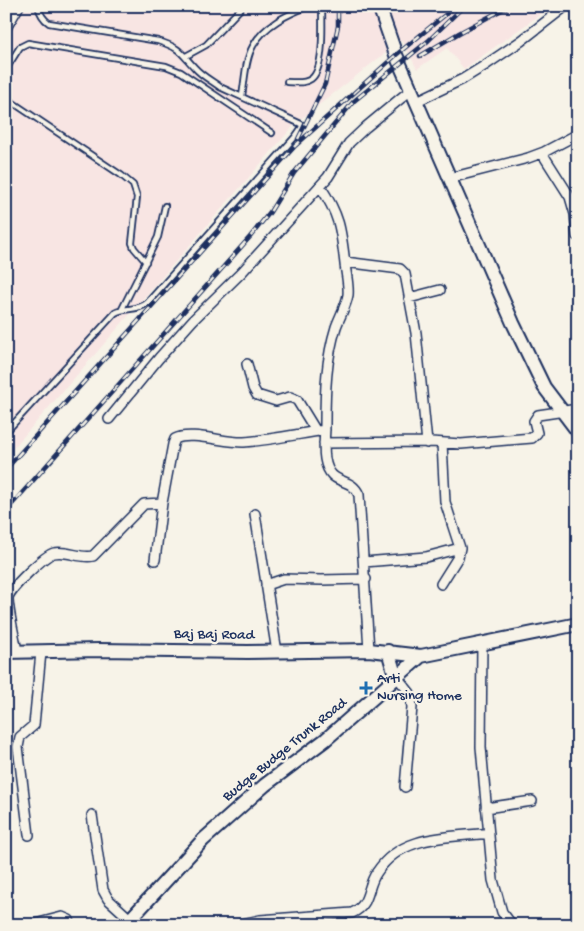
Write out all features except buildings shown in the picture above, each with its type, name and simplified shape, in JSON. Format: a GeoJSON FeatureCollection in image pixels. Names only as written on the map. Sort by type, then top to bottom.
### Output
{"type":"FeatureCollection","features":[{"type":"Feature","properties":{"kind":"main road"},"geometry":{"type":"LineString","coordinates":[[379,6],[396,55],[544,387],[578,432]]}},
{"type":"Feature","properties":{"kind":"main road"},"geometry":{"type":"LineString","coordinates":[[421,656],[578,624]]}},
{"type":"Feature","properties":{"kind":"main road","name":"Baj Baj Road"},"geometry":{"type":"LineString","coordinates":[[12,652],[99,650],[277,652],[369,650],[421,656]]}},
{"type":"Feature","properties":{"kind":"main road"},"geometry":{"type":"LineString","coordinates":[[388,651],[397,677]]}},
{"type":"Feature","properties":{"kind":"main road","name":"Budge Budge Trunk Road"},"geometry":{"type":"LineString","coordinates":[[128,922],[203,840],[265,785],[325,740],[421,656]]}},
{"type":"Feature","properties":{"kind":"street"},"geometry":{"type":"LineString","coordinates":[[6,28],[19,6]]}},
{"type":"Feature","properties":{"kind":"street"},"geometry":{"type":"LineString","coordinates":[[109,419],[187,326],[242,272],[320,186],[332,171],[349,143],[366,127],[414,95],[463,79],[521,41],[566,6]]}},
{"type":"Feature","properties":{"kind":"street"},"geometry":{"type":"LineString","coordinates":[[450,178],[516,162],[542,153],[578,134]]}},
{"type":"Feature","properties":{"kind":"street"},"geometry":{"type":"LineString","coordinates":[[542,153],[572,202],[577,236]]}},
{"type":"Feature","properties":{"kind":"street"},"geometry":{"type":"LineString","coordinates":[[320,186],[337,216],[342,238],[348,292],[346,304],[336,327],[327,366],[320,430]]}},
{"type":"Feature","properties":{"kind":"street"},"geometry":{"type":"LineString","coordinates":[[344,262],[403,270],[416,333],[427,442]]}},
{"type":"Feature","properties":{"kind":"street"},"geometry":{"type":"LineString","coordinates":[[409,298],[440,290]]}},
{"type":"Feature","properties":{"kind":"street"},"geometry":{"type":"LineString","coordinates":[[246,364],[257,395],[276,401],[290,397],[297,400],[320,430],[324,443],[325,459],[330,474],[334,478],[354,486],[359,495],[366,579],[369,650]]}},
{"type":"Feature","properties":{"kind":"street"},"geometry":{"type":"LineString","coordinates":[[324,443],[427,442],[482,444],[532,438],[537,433],[534,421],[538,415],[578,410]]}},
{"type":"Feature","properties":{"kind":"street"},"geometry":{"type":"LineString","coordinates":[[154,560],[173,444],[178,438],[186,436],[244,442],[320,430]]}},
{"type":"Feature","properties":{"kind":"street"},"geometry":{"type":"LineString","coordinates":[[441,584],[458,557],[460,548],[445,502],[442,443]]}},
{"type":"Feature","properties":{"kind":"street"},"geometry":{"type":"LineString","coordinates":[[12,652],[9,594],[39,562],[53,553],[86,557],[93,556],[144,504],[162,503]]}},
{"type":"Feature","properties":{"kind":"street"},"geometry":{"type":"LineString","coordinates":[[255,514],[277,652]]}},
{"type":"Feature","properties":{"kind":"street"},"geometry":{"type":"LineString","coordinates":[[364,562],[426,557],[460,548]]}},
{"type":"Feature","properties":{"kind":"street"},"geometry":{"type":"LineString","coordinates":[[266,585],[284,579],[366,579]]}},
{"type":"Feature","properties":{"kind":"street"},"geometry":{"type":"LineString","coordinates":[[482,644],[481,747],[493,880],[498,901],[506,919],[512,925]]}},
{"type":"Feature","properties":{"kind":"street"},"geometry":{"type":"LineString","coordinates":[[29,835],[18,747],[20,737],[34,725],[41,652]]}},
{"type":"Feature","properties":{"kind":"street"},"geometry":{"type":"LineString","coordinates":[[397,677],[410,693],[412,707],[405,787]]}},
{"type":"Feature","properties":{"kind":"street"},"geometry":{"type":"LineString","coordinates":[[486,808],[532,802]]}},
{"type":"Feature","properties":{"kind":"street"},"geometry":{"type":"LineString","coordinates":[[92,815],[103,890],[108,899],[128,922]]}},
{"type":"Feature","properties":{"kind":"street"},"geometry":{"type":"LineString","coordinates":[[237,925],[356,911],[366,903],[377,872],[386,860],[407,845],[423,840],[489,833]]}},
{"type":"Feature","properties":{"kind":"street"},"geometry":{"type":"LineString","coordinates":[[340,914],[343,925]]}},
{"type":"Feature","properties":{"kind":"street"},"geometry":{"type":"LineString","coordinates":[[34,924],[62,917],[69,920],[71,925]]}},
{"type":"Feature","properties":{"kind":"lane"},"geometry":{"type":"LineString","coordinates":[[6,432],[114,313],[122,309],[140,307],[148,303],[302,127],[302,124],[220,87],[195,69],[186,56],[170,45],[158,41],[49,23],[44,19],[38,6]]}},
{"type":"Feature","properties":{"kind":"lane"},"geometry":{"type":"LineString","coordinates":[[186,56],[206,46],[243,6]]}},
{"type":"Feature","properties":{"kind":"lane"},"geometry":{"type":"LineString","coordinates":[[242,96],[250,56],[257,40],[283,17],[309,6]]}},
{"type":"Feature","properties":{"kind":"lane"},"geometry":{"type":"LineString","coordinates":[[287,82],[306,82],[314,75],[322,50],[322,6]]}},
{"type":"Feature","properties":{"kind":"lane"},"geometry":{"type":"LineString","coordinates":[[6,68],[20,47],[28,43],[166,66],[181,72],[272,133]]}},
{"type":"Feature","properties":{"kind":"lane"},"geometry":{"type":"LineString","coordinates":[[6,98],[133,185],[137,197],[132,243],[146,262]]}},
{"type":"Feature","properties":{"kind":"lane"},"geometry":{"type":"LineString","coordinates":[[122,309],[158,238],[165,206]]}},
{"type":"Feature","properties":{"kind":"shaded area"},"geometry":{"type":"Polygon","coordinates":[[[12,6],[552,6],[464,69],[447,48],[417,69],[402,40],[297,122],[10,452],[6,461],[6,20],[12,6]]]}},
{"type":"Feature","properties":{"kind":"railway"},"geometry":{"type":"LineString","coordinates":[[298,139],[325,84],[338,26],[338,6]]}},
{"type":"Feature","properties":{"kind":"railway"},"geometry":{"type":"LineString","coordinates":[[6,469],[295,146],[396,55],[456,6]]}},
{"type":"Feature","properties":{"kind":"railway"},"geometry":{"type":"LineString","coordinates":[[6,511],[250,237],[270,212],[294,173],[354,101],[428,41],[464,6]]}},
{"type":"Feature","properties":{"kind":"railway"},"geometry":{"type":"LineString","coordinates":[[420,56],[509,6]]}},
{"type":"Feature","properties":{"kind":"place","name":"Arti Nursing Home"},"geometry":{"type":"Point","coordinates":[366,688]}}]}
